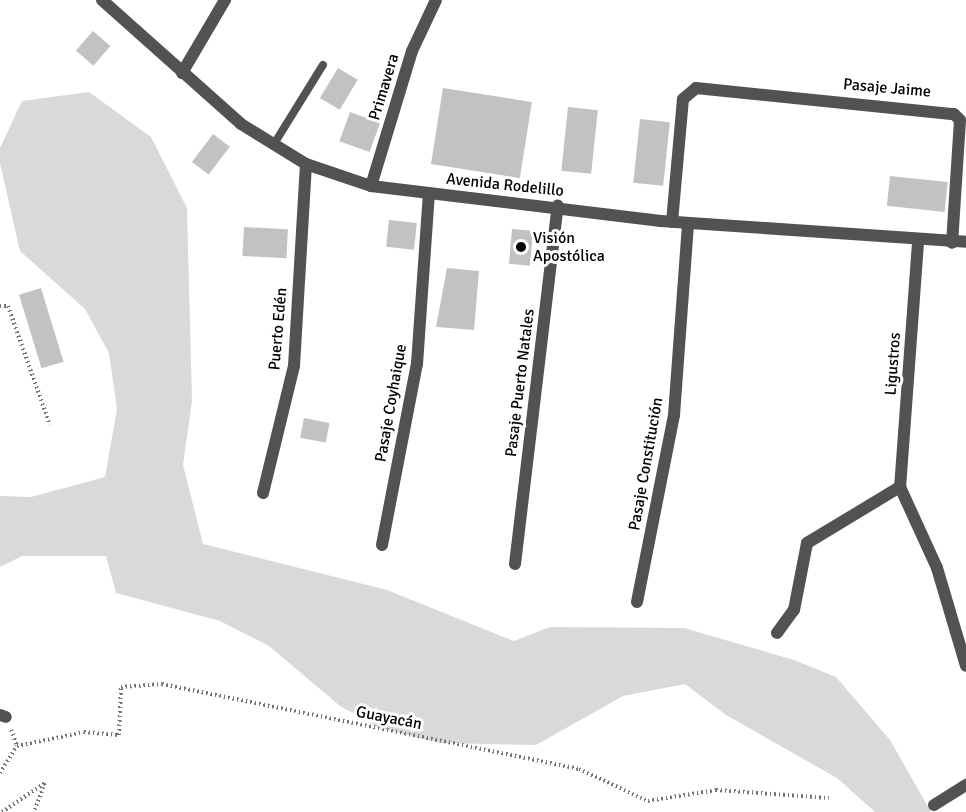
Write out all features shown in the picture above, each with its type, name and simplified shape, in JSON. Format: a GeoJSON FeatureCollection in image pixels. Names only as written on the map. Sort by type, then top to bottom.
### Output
{"type":"FeatureCollection","features":[{"type":"Feature","properties":{"kind":"street","name":"Avenida Rodelillo"},"geometry":{"type":"LineString","coordinates":[[102,0],[241,124],[306,164],[371,186],[558,206],[688,224],[918,243],[966,242]]}},
{"type":"Feature","properties":{"kind":"street"},"geometry":{"type":"LineString","coordinates":[[182,73],[225,0]]}},
{"type":"Feature","properties":{"kind":"street","name":"Primavera"},"geometry":{"type":"LineString","coordinates":[[371,186],[412,51],[436,0]]}},
{"type":"Feature","properties":{"kind":"street","name":"Pasaje Jaime"},"geometry":{"type":"LineString","coordinates":[[672,222],[686,91],[696,87],[950,111],[960,120],[952,243]]}},
{"type":"Feature","properties":{"kind":"street","name":"Puerto Edén"},"geometry":{"type":"LineString","coordinates":[[262,493],[294,366],[306,164]]}},
{"type":"Feature","properties":{"kind":"street","name":"Pasaje Coyhaique"},"geometry":{"type":"LineString","coordinates":[[382,545],[417,364],[429,194]]}},
{"type":"Feature","properties":{"kind":"street","name":"Pasaje Puerto Natales"},"geometry":{"type":"LineString","coordinates":[[516,564],[558,206]]}},
{"type":"Feature","properties":{"kind":"street","name":"Pasaje Constitución"},"geometry":{"type":"LineString","coordinates":[[637,602],[674,415],[688,224]]}},
{"type":"Feature","properties":{"kind":"street","name":"Ligustros"},"geometry":{"type":"LineString","coordinates":[[918,243],[900,487],[937,568],[966,666]]}},
{"type":"Feature","properties":{"kind":"street"},"geometry":{"type":"LineString","coordinates":[[777,633],[794,610],[807,543],[900,487]]}},
{"type":"Feature","properties":{"kind":"street"},"geometry":{"type":"LineString","coordinates":[[934,805],[966,785]]}},
{"type":"Feature","properties":{"kind":"lane"},"geometry":{"type":"LineString","coordinates":[[274,144],[323,65]]}},
{"type":"Feature","properties":{"kind":"path"},"geometry":{"type":"LineString","coordinates":[[0,306],[8,306],[50,425]]}},
{"type":"Feature","properties":{"kind":"path","name":"Guayacán"},"geometry":{"type":"LineString","coordinates":[[17,746],[84,732],[119,735],[121,687],[162,684],[579,769],[648,801],[716,790],[829,798]]}},
{"type":"Feature","properties":{"kind":"path"},"geometry":{"type":"LineString","coordinates":[[0,773],[17,746],[3,716]]}},
{"type":"Feature","properties":{"kind":"path"},"geometry":{"type":"LineString","coordinates":[[2,812],[45,783],[34,812]]}},
{"type":"Feature","properties":{"kind":"shaded area"},"geometry":{"type":"Polygon","coordinates":[[[89,92],[151,137],[187,208],[192,401],[183,465],[203,544],[387,590],[514,641],[550,627],[684,628],[794,660],[836,677],[890,740],[931,812],[875,812],[837,778],[726,715],[685,684],[623,696],[536,745],[441,743],[379,728],[340,706],[269,646],[220,621],[116,593],[106,556],[22,556],[0,567],[0,496],[31,497],[105,477],[117,409],[109,353],[85,309],[20,251],[0,163],[0,148],[22,101],[89,92]]]}},
{"type":"Feature","properties":{"kind":"building"},"geometry":{"type":"Polygon","coordinates":[[[93,31],[110,46],[93,66],[76,51],[93,31]]]}},
{"type":"Feature","properties":{"kind":"building"},"geometry":{"type":"Polygon","coordinates":[[[338,68],[358,80],[340,110],[320,98],[338,68]]]}},
{"type":"Feature","properties":{"kind":"building"},"geometry":{"type":"Polygon","coordinates":[[[443,88],[532,102],[520,178],[431,164],[443,88]]]}},
{"type":"Feature","properties":{"kind":"building"},"geometry":{"type":"Polygon","coordinates":[[[568,107],[598,110],[591,174],[561,171],[568,107]]]}},
{"type":"Feature","properties":{"kind":"building"},"geometry":{"type":"Polygon","coordinates":[[[350,112],[380,123],[369,152],[339,141],[350,112]]]}},
{"type":"Feature","properties":{"kind":"building"},"geometry":{"type":"Polygon","coordinates":[[[640,119],[670,122],[663,186],[633,183],[640,119]]]}},
{"type":"Feature","properties":{"kind":"building"},"geometry":{"type":"Polygon","coordinates":[[[213,134],[230,147],[209,175],[192,162],[213,134]]]}},
{"type":"Feature","properties":{"kind":"building"},"geometry":{"type":"Polygon","coordinates":[[[890,176],[948,182],[945,212],[887,206],[890,176]]]}},
{"type":"Feature","properties":{"kind":"building"},"geometry":{"type":"Polygon","coordinates":[[[389,220],[417,223],[414,250],[386,247],[389,220]]]}},
{"type":"Feature","properties":{"kind":"building"},"geometry":{"type":"Polygon","coordinates":[[[244,227],[288,229],[286,258],[242,256],[244,227]]]}},
{"type":"Feature","properties":{"kind":"building","name":"Visión Apostólica"},"geometry":{"type":"Polygon","coordinates":[[[512,229],[533,231],[530,266],[509,264],[512,229]]]}},
{"type":"Feature","properties":{"kind":"building"},"geometry":{"type":"Polygon","coordinates":[[[447,268],[479,271],[474,330],[436,327],[447,268]]]}},
{"type":"Feature","properties":{"kind":"building"},"geometry":{"type":"Polygon","coordinates":[[[41,288],[64,362],[42,368],[19,295],[41,288]]]}},
{"type":"Feature","properties":{"kind":"building"},"geometry":{"type":"Polygon","coordinates":[[[304,418],[330,423],[326,443],[300,438],[304,418]]]}},
{"type":"Feature","properties":{"kind":"place","name":"Visión Apostólica"},"geometry":{"type":"Point","coordinates":[521,247]}}]}
